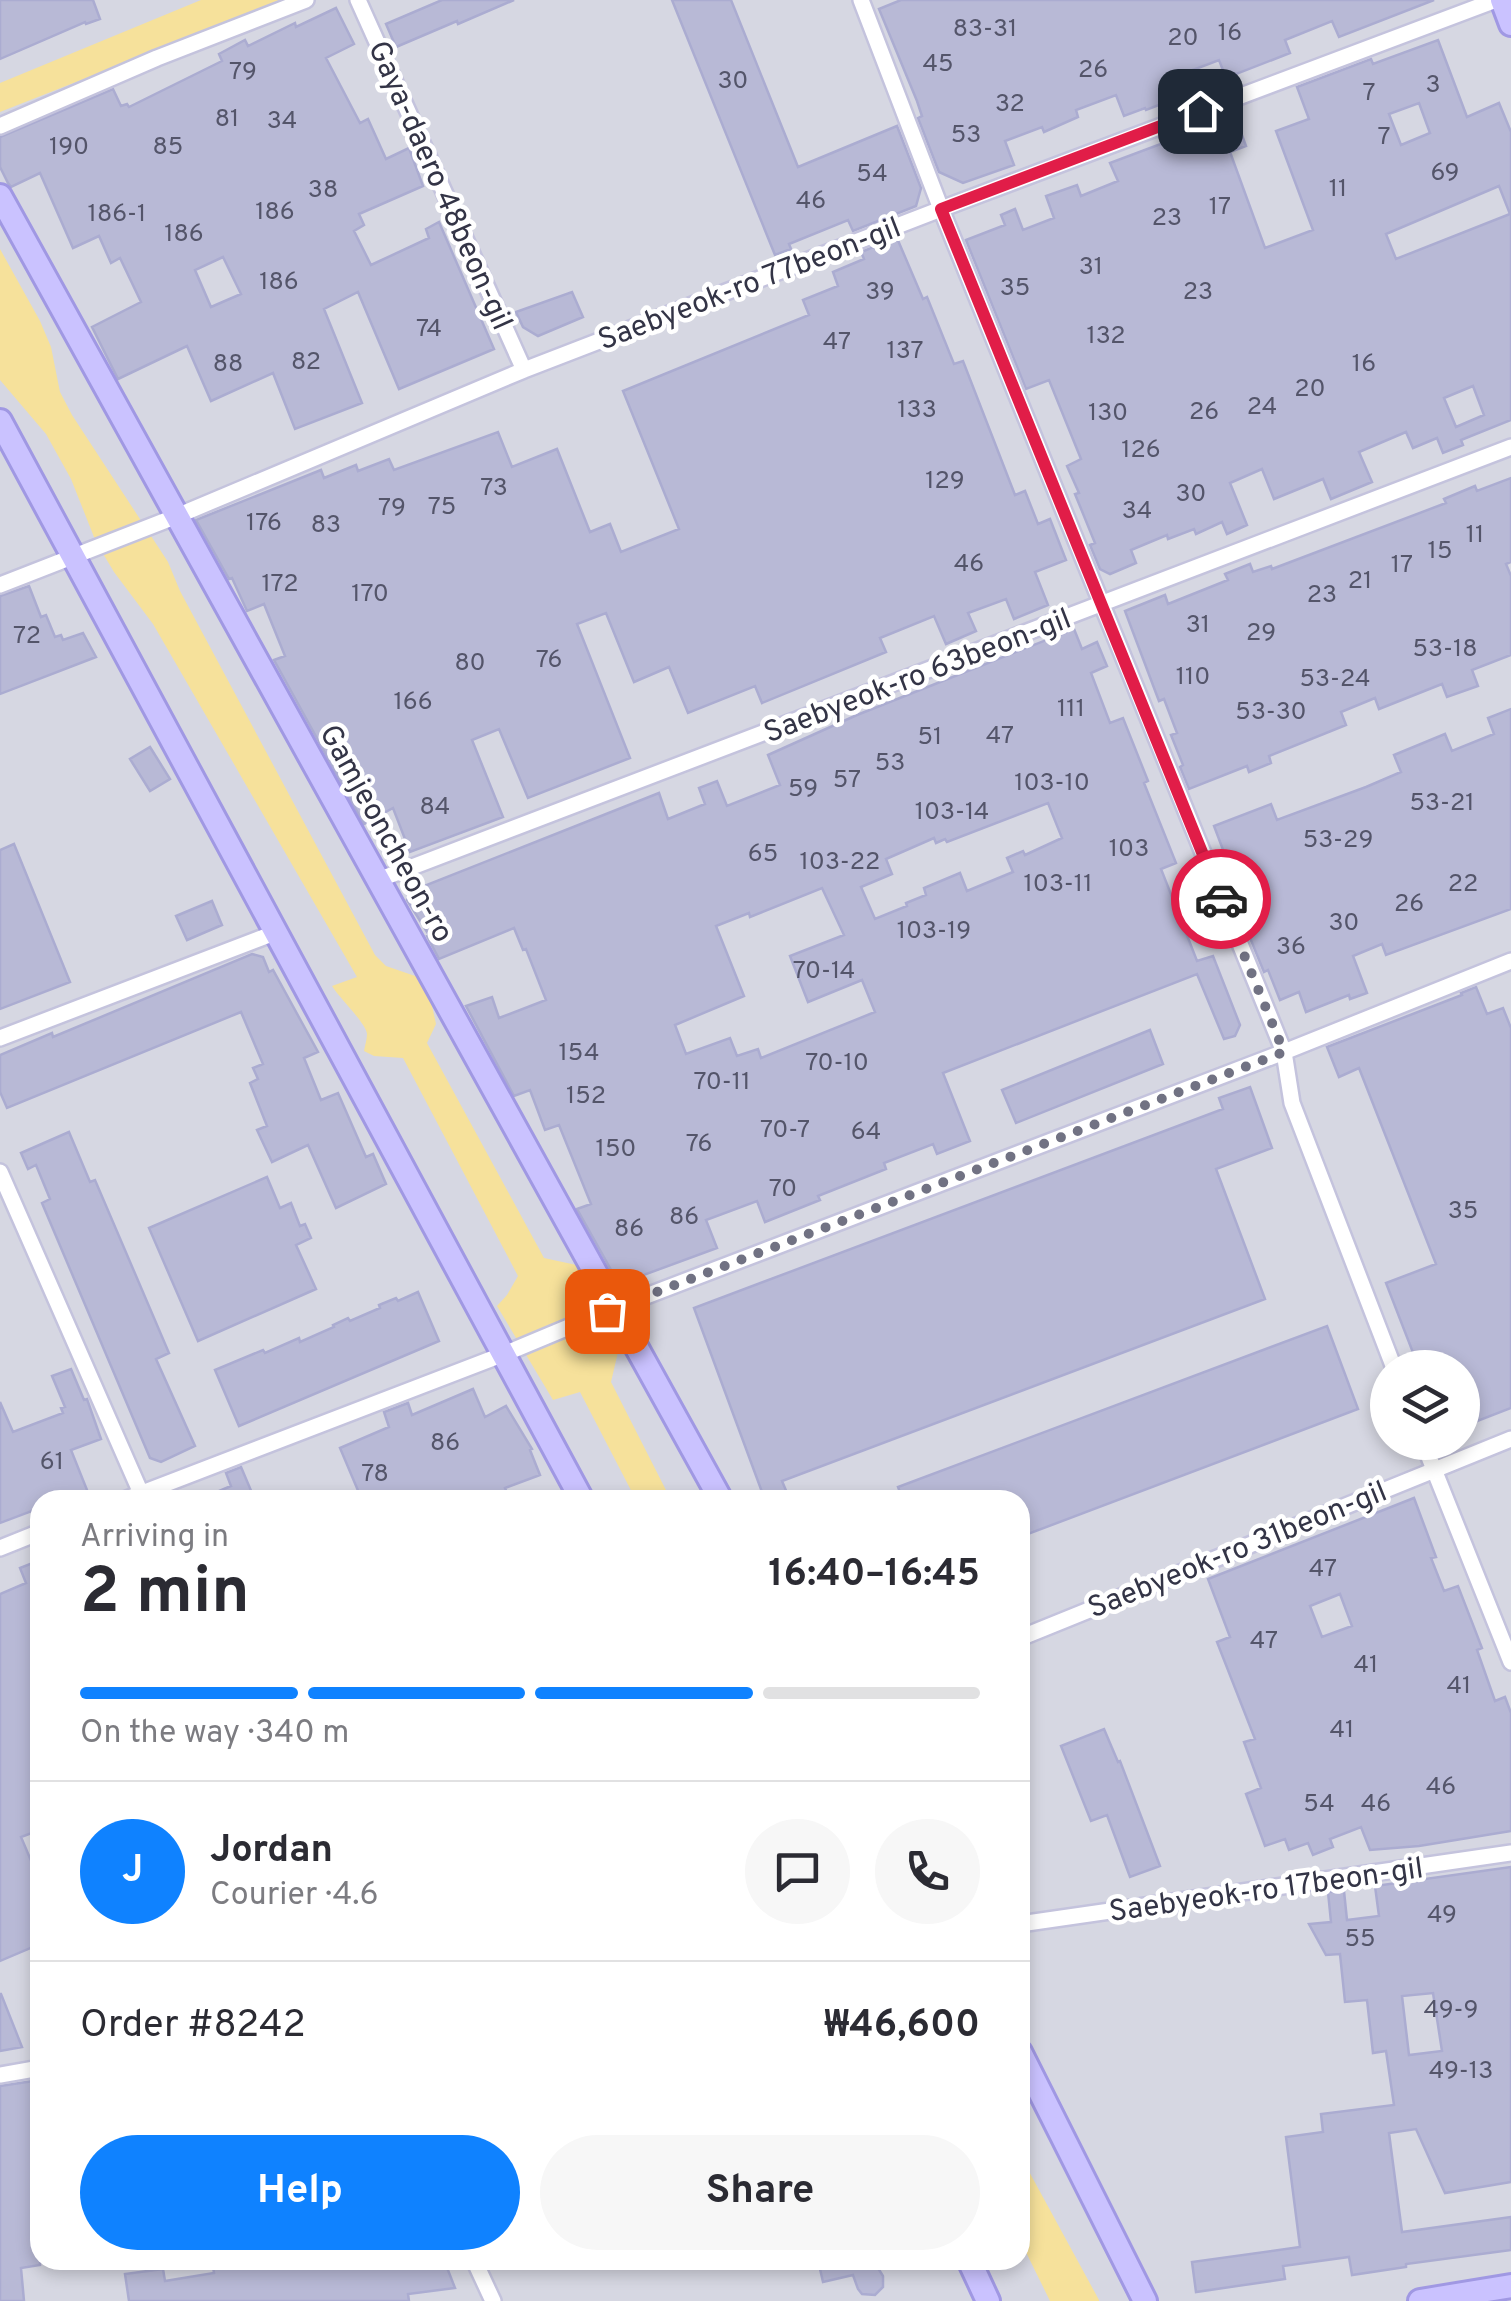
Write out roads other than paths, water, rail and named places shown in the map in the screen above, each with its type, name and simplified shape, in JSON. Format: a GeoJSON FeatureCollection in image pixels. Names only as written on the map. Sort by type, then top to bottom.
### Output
{"type":"FeatureCollection","features":[{"type":"Feature","properties":{"kind":"street"},"geometry":{"type":"LineString","coordinates":[[0,126],[157,58],[306,0]]}},
{"type":"Feature","properties":{"kind":"street","name":"Gaya-daero 48beon-gil"},"geometry":{"type":"LineString","coordinates":[[358,0],[524,370]]}},
{"type":"Feature","properties":{"kind":"street"},"geometry":{"type":"LineString","coordinates":[[862,0],[941,209],[1284,1052],[1292,1103],[1387,1350]]}},
{"type":"Feature","properties":{"kind":"street"},"geometry":{"type":"LineString","coordinates":[[1499,0],[1511,24]]}},
{"type":"Feature","properties":{"kind":"street","name":"Saebyeok-ro 77beon-gil"},"geometry":{"type":"LineString","coordinates":[[0,585],[524,370],[1499,0]]}},
{"type":"Feature","properties":{"kind":"street","name":"Gamjeoncheon-ro"},"geometry":{"type":"LineString","coordinates":[[0,196],[170,518],[378,880],[611,1310],[714,1490]]}},
{"type":"Feature","properties":{"kind":"street"},"geometry":{"type":"LineString","coordinates":[[0,421],[77,555],[276,932],[508,1352],[577,1490]]}},
{"type":"Feature","properties":{"kind":"street","name":"Saebyeok-ro 63beon-gil"},"geometry":{"type":"LineString","coordinates":[[378,880],[1511,448]]}},
{"type":"Feature","properties":{"kind":"street"},"geometry":{"type":"LineString","coordinates":[[0,1038],[276,932]]}},
{"type":"Feature","properties":{"kind":"street"},"geometry":{"type":"LineString","coordinates":[[161,1490],[611,1310],[1511,961]]}},
{"type":"Feature","properties":{"kind":"street"},"geometry":{"type":"LineString","coordinates":[[0,1172],[140,1490]]}},
{"type":"Feature","properties":{"kind":"street","name":"Saebyeok-ro 31beon-gil"},"geometry":{"type":"LineString","coordinates":[[1030,1634],[1511,1439]]}},
{"type":"Feature","properties":{"kind":"street"},"geometry":{"type":"LineString","coordinates":[[1429,1460],[1511,1662]]}},
{"type":"Feature","properties":{"kind":"street"},"geometry":{"type":"LineString","coordinates":[[0,1548],[30,1536]]}},
{"type":"Feature","properties":{"kind":"street","name":"Saebyeok-ro 17beon-gil"},"geometry":{"type":"LineString","coordinates":[[1030,1923],[1511,1853]]}},
{"type":"Feature","properties":{"kind":"street"},"geometry":{"type":"LineString","coordinates":[[0,2075],[30,2070]]}},
{"type":"Feature","properties":{"kind":"street"},"geometry":{"type":"LineString","coordinates":[[1030,2072],[1145,2301]]}},
{"type":"Feature","properties":{"kind":"street"},"geometry":{"type":"LineString","coordinates":[[479,2270],[493,2301]]}},
{"type":"Feature","properties":{"kind":"street"},"geometry":{"type":"LineString","coordinates":[[974,2270],[988,2301]]}},
{"type":"Feature","properties":{"kind":"street"},"geometry":{"type":"LineString","coordinates":[[1420,2301],[1511,2286]]}}]}
